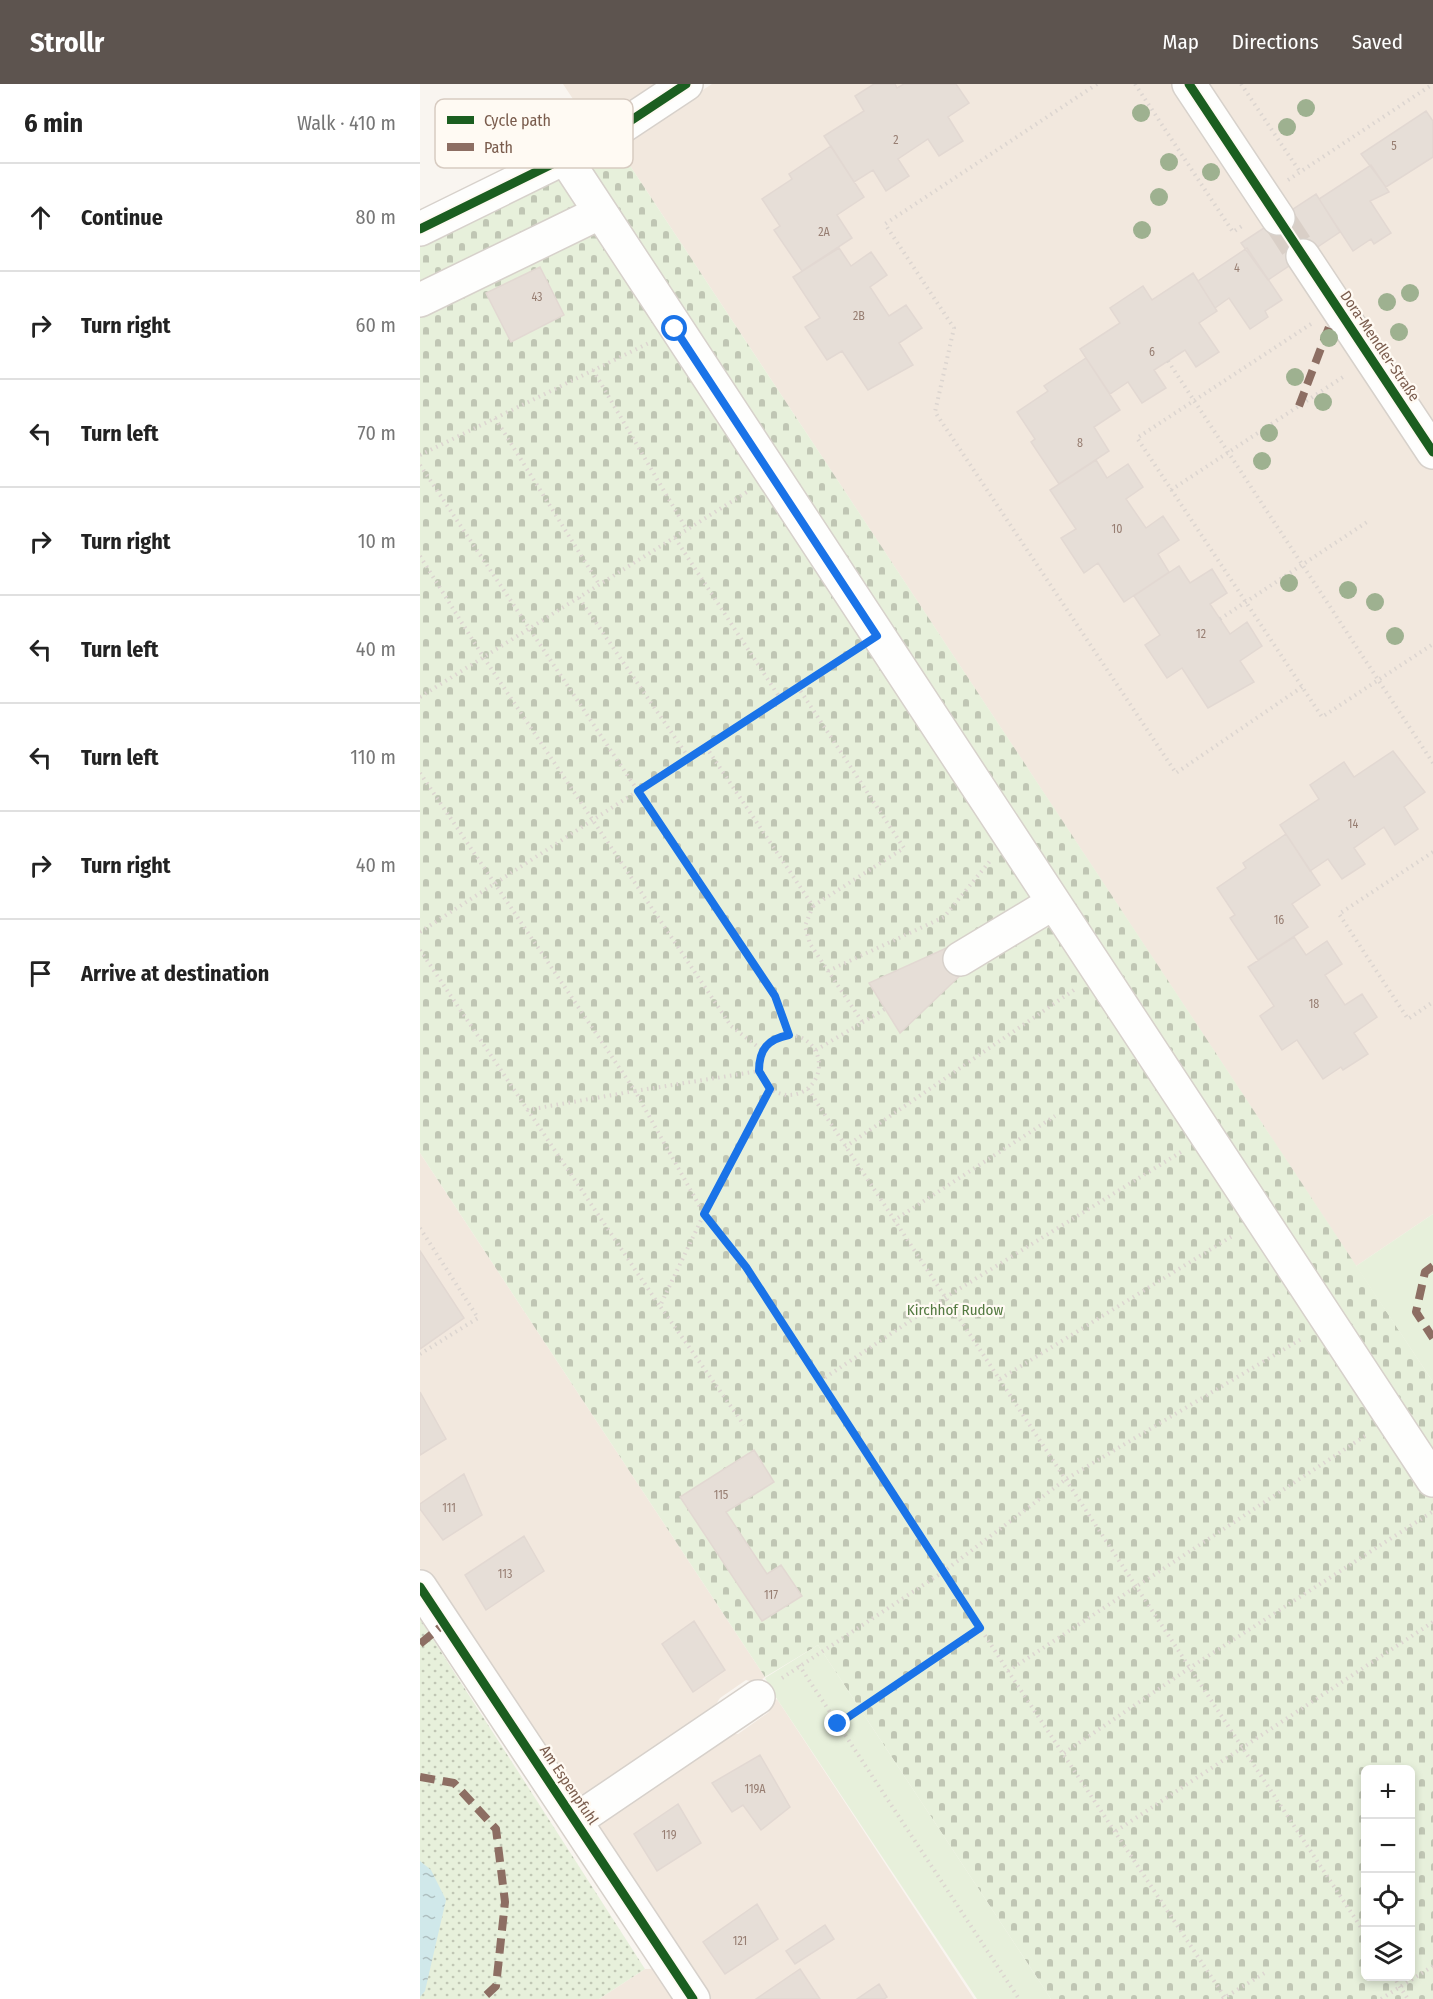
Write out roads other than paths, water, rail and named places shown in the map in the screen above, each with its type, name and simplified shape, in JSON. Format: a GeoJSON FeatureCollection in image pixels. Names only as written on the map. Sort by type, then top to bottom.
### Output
{"type":"FeatureCollection","features":[{"type":"Feature","properties":{"kind":"street"},"geometry":{"type":"LineString","coordinates":[[633,119],[686,84]]}},
{"type":"Feature","properties":{"kind":"street"},"geometry":{"type":"LineString","coordinates":[[1189,84],[1271,207]]}},
{"type":"Feature","properties":{"kind":"street"},"geometry":{"type":"LineString","coordinates":[[420,229],[545,168]]}},
{"type":"Feature","properties":{"kind":"street"},"geometry":{"type":"LineString","coordinates":[[571,168],[772,477],[1433,1480]]}},
{"type":"Feature","properties":{"kind":"street"},"geometry":{"type":"LineString","coordinates":[[420,300],[599,213]]}},
{"type":"Feature","properties":{"kind":"street","name":"Dora-Mendler-Straße"},"geometry":{"type":"LineString","coordinates":[[1303,256],[1433,452]]}},
{"type":"Feature","properties":{"kind":"street"},"geometry":{"type":"LineString","coordinates":[[960,959],[1053,903]]}},
{"type":"Feature","properties":{"kind":"street","name":"Am Espenpfuhl"},"geometry":{"type":"LineString","coordinates":[[420,1587],[693,1999]]}},
{"type":"Feature","properties":{"kind":"street","name":"Am Espenpfuhl"},"geometry":{"type":"LineString","coordinates":[[575,1821],[758,1697]]}},
{"type":"Feature","properties":{"kind":"water"},"geometry":{"type":"Polygon","coordinates":[[[420,1861],[431,1870],[446,1900],[425,1991],[420,1997],[420,1861]]]}},
{"type":"Feature","properties":{"kind":"tunnel"},"geometry":{"type":"LineString","coordinates":[[1278,218],[1303,256]]}},
{"type":"Feature","properties":{"kind":"park label","name":"Kirchhof Rudow"},"geometry":{"type":"Point","coordinates":[955,1310]}}]}
